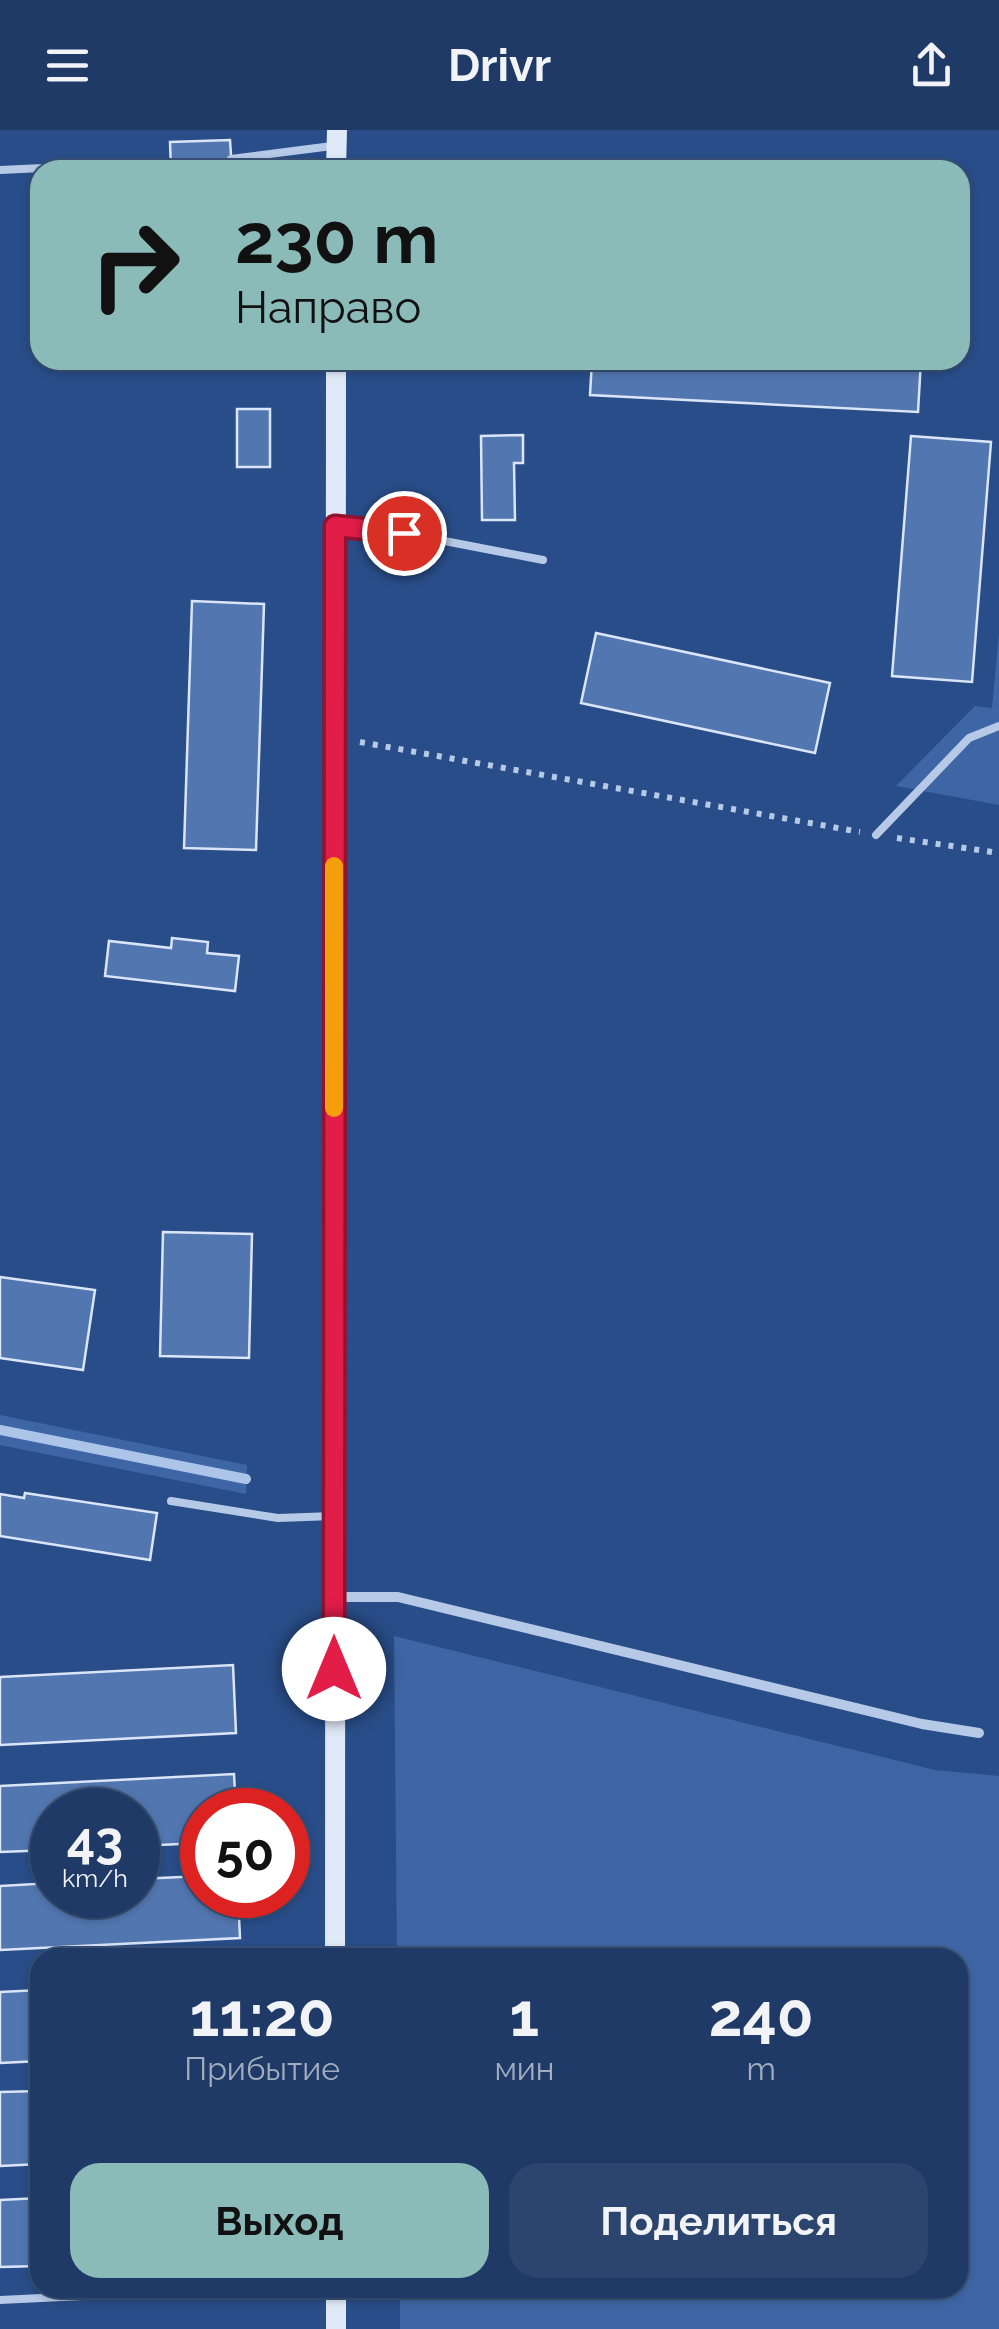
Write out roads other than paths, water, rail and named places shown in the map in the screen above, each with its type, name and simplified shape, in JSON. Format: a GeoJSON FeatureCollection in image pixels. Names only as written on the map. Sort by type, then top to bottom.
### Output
{"type":"FeatureCollection","features":[{"type":"Feature","properties":{"kind":"main road"},"geometry":{"type":"LineString","coordinates":[[335,1948],[336,370]]}},
{"type":"Feature","properties":{"kind":"main road"},"geometry":{"type":"LineString","coordinates":[[336,2298],[336,2329]]}},
{"type":"Feature","properties":{"kind":"street"},"geometry":{"type":"LineString","coordinates":[[334,1597],[398,1597],[922,1724],[979,1734]]}},
{"type":"Feature","properties":{"kind":"lane"},"geometry":{"type":"LineString","coordinates":[[231,158],[336,138]]}},
{"type":"Feature","properties":{"kind":"lane"},"geometry":{"type":"LineString","coordinates":[[0,170],[30,169]]}},
{"type":"Feature","properties":{"kind":"lane"},"geometry":{"type":"LineString","coordinates":[[335,526],[404,533],[543,560]]}},
{"type":"Feature","properties":{"kind":"lane"},"geometry":{"type":"LineString","coordinates":[[876,835],[969,738],[999,726]]}},
{"type":"Feature","properties":{"kind":"lane"},"geometry":{"type":"LineString","coordinates":[[171,1501],[278,1518],[334,1516]]}},
{"type":"Feature","properties":{"kind":"lane"},"geometry":{"type":"LineString","coordinates":[[0,2300],[41,2298]]}},
{"type":"Feature","properties":{"kind":"waterway"},"geometry":{"type":"LineString","coordinates":[[0,1430],[246,1479]]}}]}
